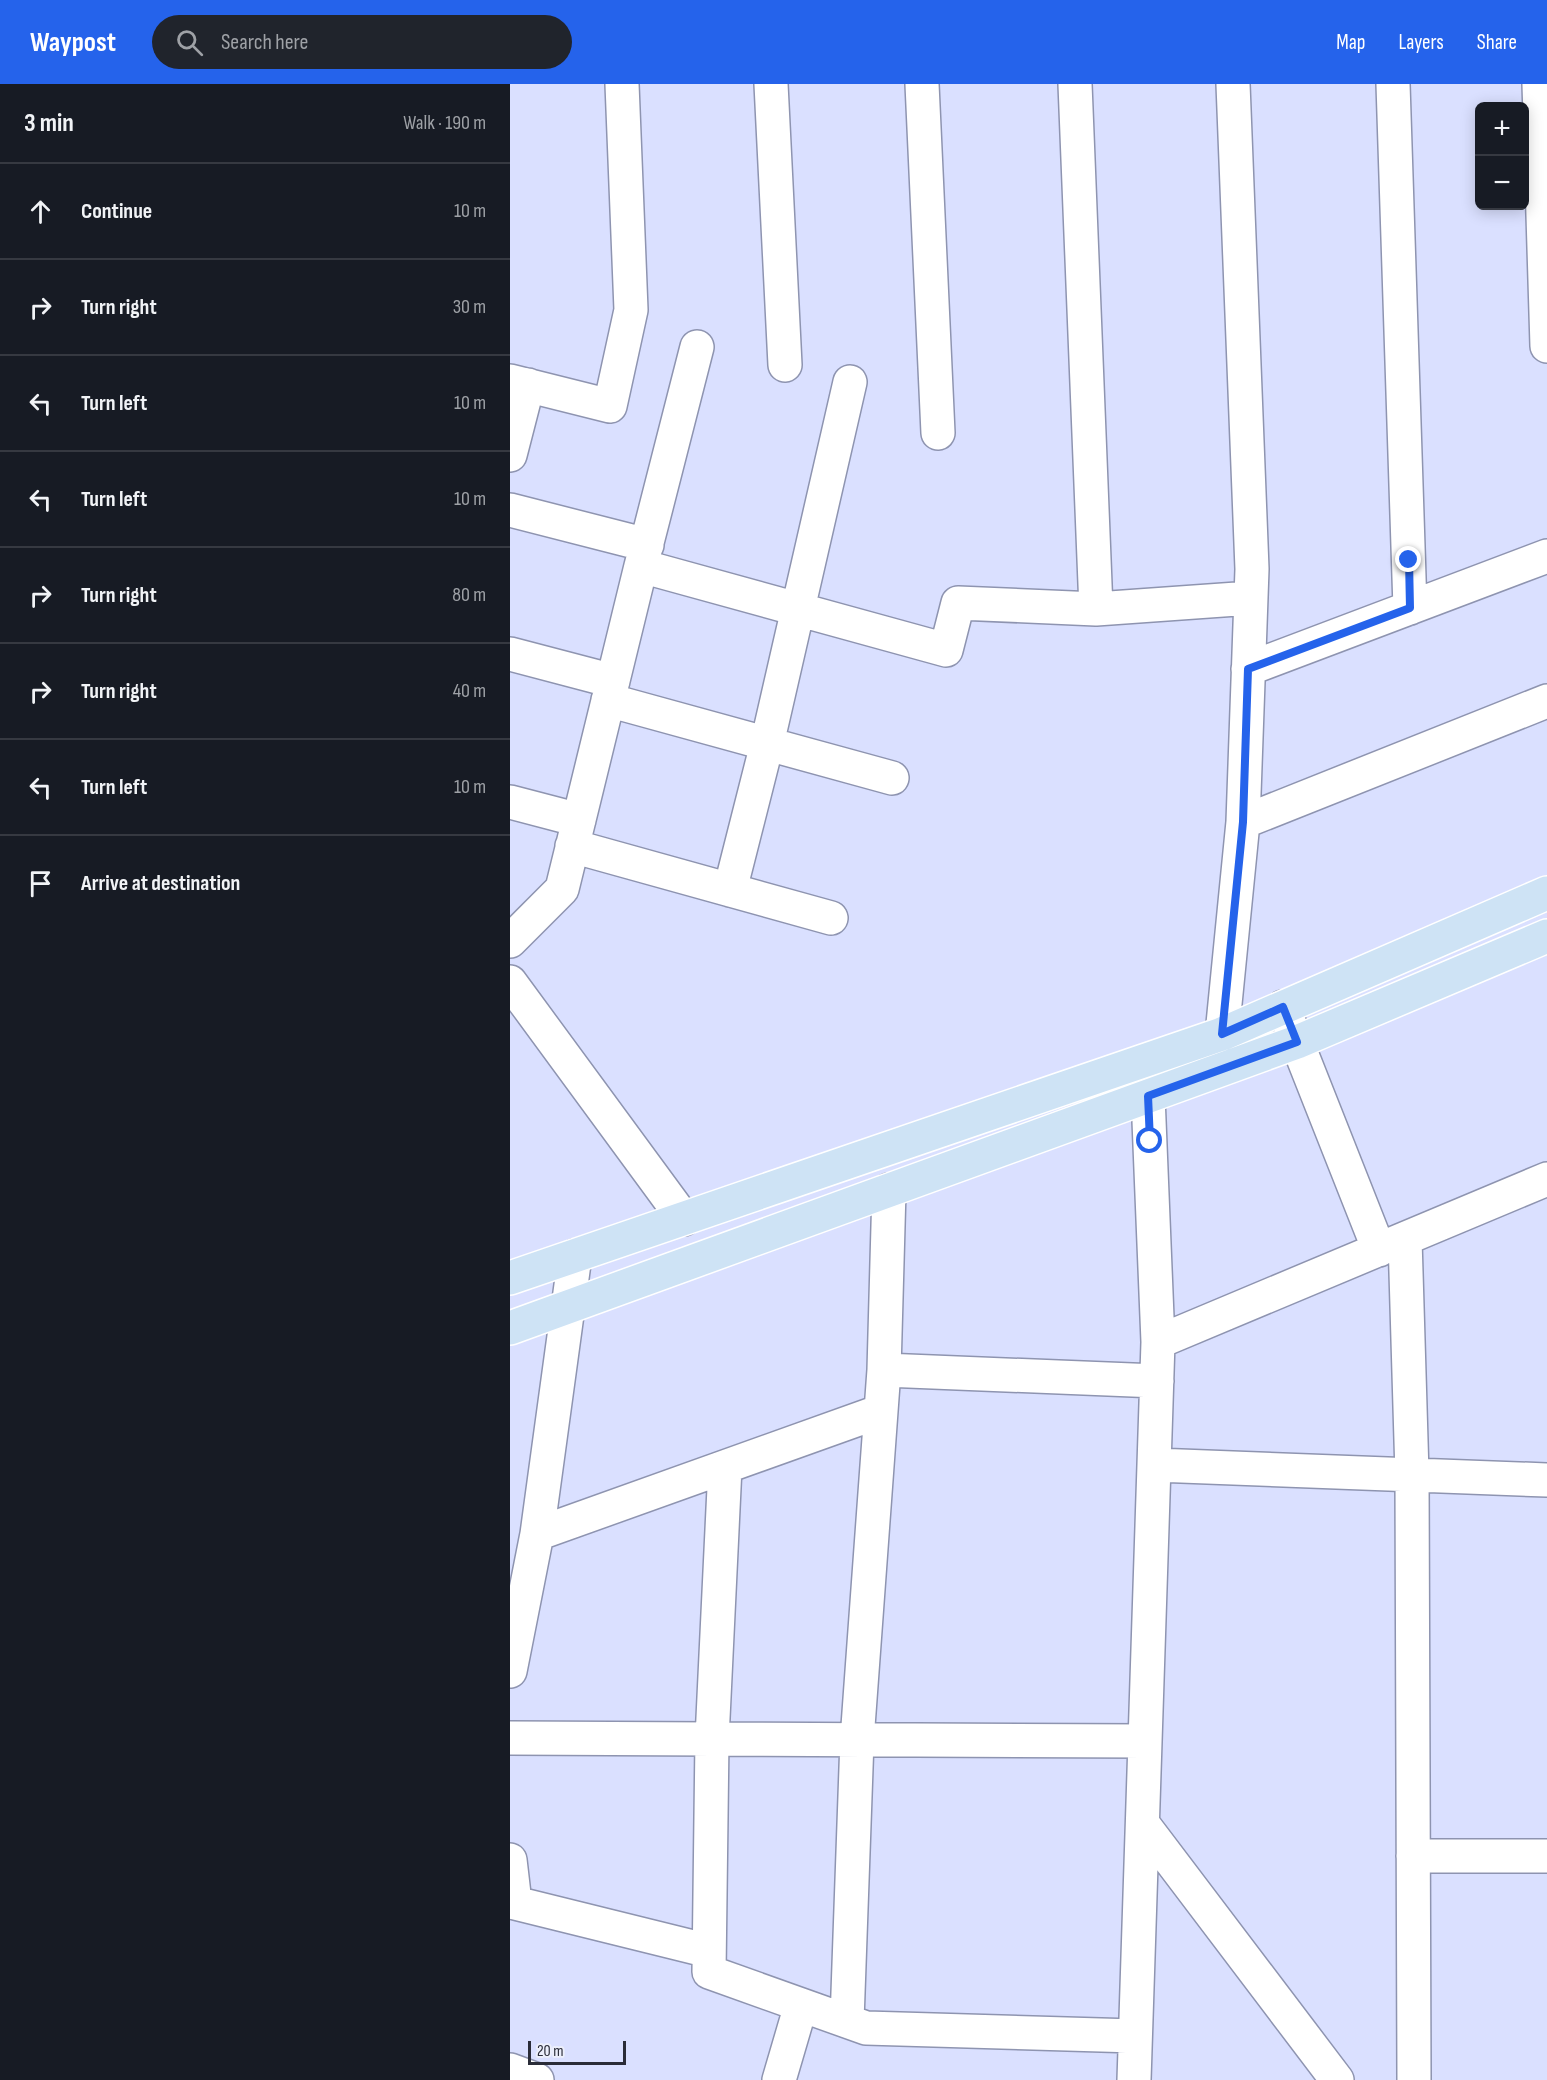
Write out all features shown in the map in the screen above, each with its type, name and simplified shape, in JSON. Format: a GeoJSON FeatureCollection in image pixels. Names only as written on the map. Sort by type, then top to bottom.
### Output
{"type":"FeatureCollection","features":[{"type":"Feature","properties":{"kind":"main road"},"geometry":{"type":"LineString","coordinates":[[510,1278],[1222,1034],[1547,893]]}},
{"type":"Feature","properties":{"kind":"main road"},"geometry":{"type":"LineString","coordinates":[[510,1329],[1297,1042],[1547,936]]}},
{"type":"Feature","properties":{"kind":"street"},"geometry":{"type":"LineString","coordinates":[[510,455],[519,383],[610,406],[631,310],[622,84]]}},
{"type":"Feature","properties":{"kind":"street"},"geometry":{"type":"LineString","coordinates":[[771,84],[785,364]]}},
{"type":"Feature","properties":{"kind":"street"},"geometry":{"type":"LineString","coordinates":[[922,84],[938,434]]}},
{"type":"Feature","properties":{"kind":"street"},"geometry":{"type":"LineString","coordinates":[[1075,84],[1096,609]]}},
{"type":"Feature","properties":{"kind":"street"},"geometry":{"type":"LineString","coordinates":[[1222,1034],[1243,822],[1252,569],[1233,84]]}},
{"type":"Feature","properties":{"kind":"street"},"geometry":{"type":"LineString","coordinates":[[1393,84],[1410,608]]}},
{"type":"Feature","properties":{"kind":"street"},"geometry":{"type":"LineString","coordinates":[[1539,84],[1547,346]]}},
{"type":"Feature","properties":{"kind":"street"},"geometry":{"type":"LineString","coordinates":[[510,941],[562,889],[697,347]]}},
{"type":"Feature","properties":{"kind":"street"},"geometry":{"type":"LineString","coordinates":[[730,890],[799,609],[850,382]]}},
{"type":"Feature","properties":{"kind":"street"},"geometry":{"type":"LineString","coordinates":[[510,510],[799,609],[946,650],[958,603],[1096,609],[1251,598]]}},
{"type":"Feature","properties":{"kind":"street"},"geometry":{"type":"LineString","coordinates":[[1248,669],[1547,556]]}},
{"type":"Feature","properties":{"kind":"street"},"geometry":{"type":"LineString","coordinates":[[510,654],[767,744],[892,778]]}},
{"type":"Feature","properties":{"kind":"street"},"geometry":{"type":"LineString","coordinates":[[1243,822],[1547,701]]}},
{"type":"Feature","properties":{"kind":"street"},"geometry":{"type":"LineString","coordinates":[[510,802],[576,833],[730,890],[831,918]]}},
{"type":"Feature","properties":{"kind":"street"},"geometry":{"type":"LineString","coordinates":[[510,982],[684,1218]]}},
{"type":"Feature","properties":{"kind":"street"},"geometry":{"type":"LineString","coordinates":[[1283,1007],[1297,1042],[1392,1245],[1412,1474],[1414,2080]]}},
{"type":"Feature","properties":{"kind":"street"},"geometry":{"type":"LineString","coordinates":[[1134,2080],[1158,1342],[1148,1096]]}},
{"type":"Feature","properties":{"kind":"street"},"geometry":{"type":"LineString","coordinates":[[1158,1342],[1547,1179]]}},
{"type":"Feature","properties":{"kind":"street"},"geometry":{"type":"LineString","coordinates":[[847,2021],[857,1740],[885,1370],[889,1190]]}},
{"type":"Feature","properties":{"kind":"street"},"geometry":{"type":"LineString","coordinates":[[510,1671],[537,1534],[575,1256]]}},
{"type":"Feature","properties":{"kind":"street"},"geometry":{"type":"LineString","coordinates":[[885,1370],[1157,1381]]}},
{"type":"Feature","properties":{"kind":"street"},"geometry":{"type":"LineString","coordinates":[[537,1534],[881,1411]]}},
{"type":"Feature","properties":{"kind":"street"},"geometry":{"type":"LineString","coordinates":[[1155,1465],[1547,1480]]}},
{"type":"Feature","properties":{"kind":"street"},"geometry":{"type":"LineString","coordinates":[[725,1467],[712,1739],[709,1972],[866,2028],[1136,2036]]}},
{"type":"Feature","properties":{"kind":"street"},"geometry":{"type":"LineString","coordinates":[[510,1738],[1145,1741]]}},
{"type":"Feature","properties":{"kind":"street"},"geometry":{"type":"LineString","coordinates":[[1143,1824],[1337,2080]]}},
{"type":"Feature","properties":{"kind":"street"},"geometry":{"type":"LineString","coordinates":[[1413,1856],[1547,1856]]}},
{"type":"Feature","properties":{"kind":"street"},"geometry":{"type":"LineString","coordinates":[[510,1860],[514,1903],[709,1951]]}},
{"type":"Feature","properties":{"kind":"street"},"geometry":{"type":"LineString","coordinates":[[779,2080],[801,2005]]}},
{"type":"Feature","properties":{"kind":"street"},"geometry":{"type":"LineString","coordinates":[[510,2070],[537,2080]]}},
{"type":"Feature","properties":{"kind":"route"},"geometry":{"type":"LineString","coordinates":[[1150,1141],[1148,1096],[1297,1042],[1283,1007],[1222,1034],[1243,822],[1248,669],[1410,608],[1409,560]]}}]}
